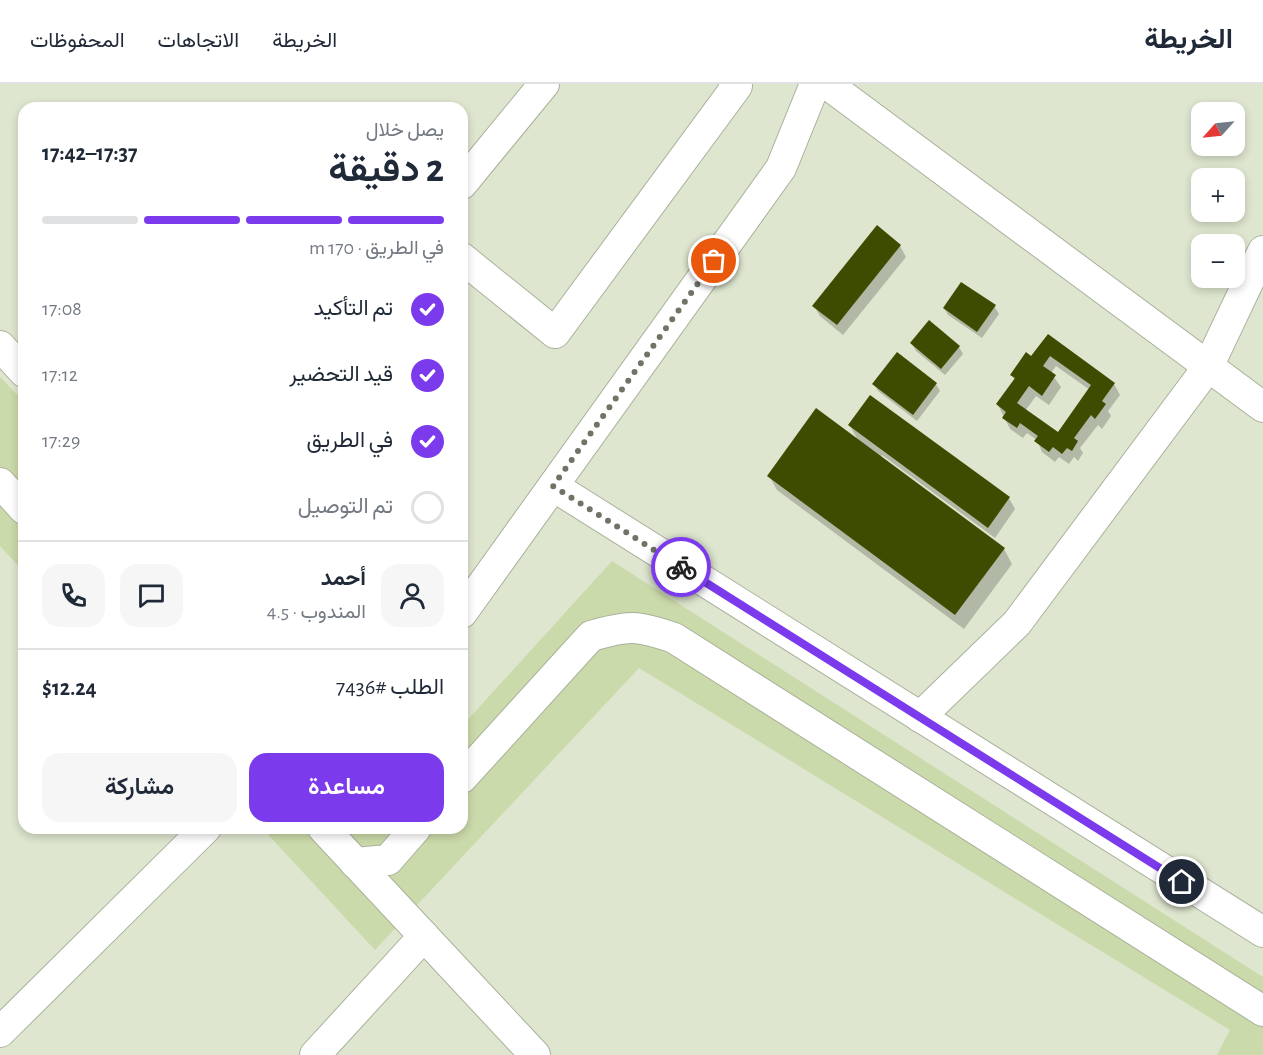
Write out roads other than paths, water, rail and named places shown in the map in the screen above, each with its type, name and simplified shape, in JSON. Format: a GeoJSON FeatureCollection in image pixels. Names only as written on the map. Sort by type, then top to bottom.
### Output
{"type":"FeatureCollection","features":[{"type":"Feature","properties":{"kind":"street"},"geometry":{"type":"LineString","coordinates":[[468,177],[544,84]]}},
{"type":"Feature","properties":{"kind":"street"},"geometry":{"type":"LineString","coordinates":[[468,263],[555,333],[737,86],[734,84]]}},
{"type":"Feature","properties":{"kind":"street"},"geometry":{"type":"LineString","coordinates":[[468,605],[781,168],[816,84]]}},
{"type":"Feature","properties":{"kind":"street"},"geometry":{"type":"LineString","coordinates":[[827,84],[1263,407]]}},
{"type":"Feature","properties":{"kind":"street"},"geometry":{"type":"LineString","coordinates":[[920,717],[1017,623],[1208,368],[1263,251]]}},
{"type":"Feature","properties":{"kind":"street"},"geometry":{"type":"LineString","coordinates":[[0,346],[18,366]]}},
{"type":"Feature","properties":{"kind":"street"},"geometry":{"type":"LineString","coordinates":[[0,483],[18,502]]}},
{"type":"Feature","properties":{"kind":"street"},"geometry":{"type":"LineString","coordinates":[[553,486],[1263,932]]}},
{"type":"Feature","properties":{"kind":"street"},"geometry":{"type":"LineString","coordinates":[[468,771],[591,636],[618,628],[645,627],[674,638],[1263,1011]]}},
{"type":"Feature","properties":{"kind":"street"},"geometry":{"type":"LineString","coordinates":[[0,1032],[200,834]]}},
{"type":"Feature","properties":{"kind":"street"},"geometry":{"type":"LineString","coordinates":[[329,834],[535,1055]]}},
{"type":"Feature","properties":{"kind":"street"},"geometry":{"type":"LineString","coordinates":[[355,862],[388,860],[411,834]]}},
{"type":"Feature","properties":{"kind":"street"},"geometry":{"type":"LineString","coordinates":[[315,1055],[424,936]]}}]}
